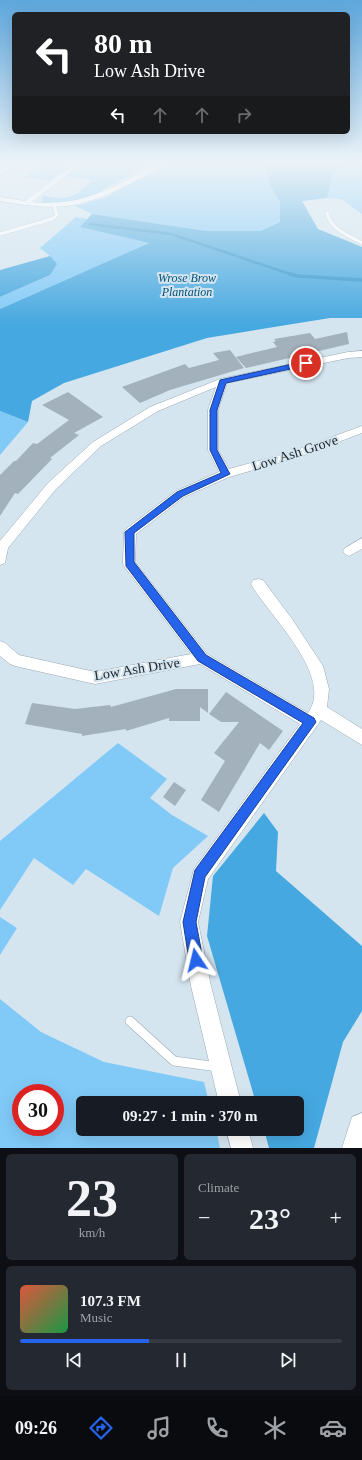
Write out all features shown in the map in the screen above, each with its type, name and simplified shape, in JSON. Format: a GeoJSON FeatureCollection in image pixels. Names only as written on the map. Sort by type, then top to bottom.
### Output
{"type":"FeatureCollection","features":[{"type":"Feature","properties":{"kind":"street"},"geometry":{"type":"LineString","coordinates":[[0,560],[2,547],[52,486],[97,444],[154,410],[223,381],[348,354],[362,354]]}},
{"type":"Feature","properties":{"kind":"street"},"geometry":{"type":"LineString","coordinates":[[223,381],[213,410],[213,450],[226,474]]}},
{"type":"Feature","properties":{"kind":"street","name":"Low Ash Grove"},"geometry":{"type":"LineString","coordinates":[[202,658],[129,563],[130,532],[180,494],[226,474],[320,447],[362,429]]}},
{"type":"Feature","properties":{"kind":"street"},"geometry":{"type":"LineString","coordinates":[[349,551],[362,543]]}},
{"type":"Feature","properties":{"kind":"street"},"geometry":{"type":"LineString","coordinates":[[228,1096],[201,986],[189,922],[200,874],[315,716],[322,689],[318,671],[287,623],[258,584]]}},
{"type":"Feature","properties":{"kind":"street","name":"Low Ash Drive"},"geometry":{"type":"LineString","coordinates":[[0,647],[15,660],[95,678],[202,658]]}},
{"type":"Feature","properties":{"kind":"street"},"geometry":{"type":"LineString","coordinates":[[202,658],[315,716],[362,738]]}},
{"type":"Feature","properties":{"kind":"street"},"geometry":{"type":"LineString","coordinates":[[356,1148],[362,1127]]}},
{"type":"Feature","properties":{"kind":"street"},"geometry":{"type":"LineString","coordinates":[[239,1136],[242,1148]]}},
{"type":"Feature","properties":{"kind":"lane"},"geometry":{"type":"LineString","coordinates":[[0,234],[52,220],[54,218]]}},
{"type":"Feature","properties":{"kind":"lane"},"geometry":{"type":"LineString","coordinates":[[328,218],[329,222],[334,227],[362,243]]}},
{"type":"Feature","properties":{"kind":"lane"},"geometry":{"type":"LineString","coordinates":[[130,1021],[174,1062],[221,1067]]}},
{"type":"Feature","properties":{"kind":"shaded area"},"geometry":{"type":"Polygon","coordinates":[[[75,218],[88,219],[81,227],[149,243],[0,309],[0,297],[50,275],[50,256],[40,248],[75,218]]]}},
{"type":"Feature","properties":{"kind":"shaded area"},"geometry":{"type":"Polygon","coordinates":[[[116,218],[280,218],[280,222],[260,231],[207,231],[116,218]]]}},
{"type":"Feature","properties":{"kind":"shaded area"},"geometry":{"type":"Polygon","coordinates":[[[0,411],[28,422],[0,455],[0,411]]]}},
{"type":"Feature","properties":{"kind":"shaded area"},"geometry":{"type":"Polygon","coordinates":[[[118,743],[167,779],[150,798],[172,815],[208,836],[173,868],[159,916],[86,869],[73,885],[34,858],[0,910],[0,841],[118,743]]]}},
{"type":"Feature","properties":{"kind":"shaded area"},"geometry":{"type":"Polygon","coordinates":[[[0,917],[17,928],[0,955],[0,917]]]}},
{"type":"Feature","properties":{"kind":"shaded area"},"geometry":{"type":"Polygon","coordinates":[[[0,999],[41,1032],[104,1062],[204,1082],[207,1096],[76,1096],[76,1136],[217,1136],[220,1148],[0,1148],[0,999]]]}},
{"type":"Feature","properties":{"kind":"green space","name":"Wrose Brow Plantation"},"geometry":{"type":"Polygon","coordinates":[[[89,218],[116,218],[207,231],[260,231],[280,222],[280,218],[311,218],[318,229],[362,247],[362,318],[330,318],[207,338],[64,383],[32,401],[28,422],[0,411],[0,309],[149,243],[80,227],[89,218]]]}},
{"type":"Feature","properties":{"kind":"green space"},"geometry":{"type":"Polygon","coordinates":[[[50,256],[57,264],[50,275],[0,297],[0,270],[50,256]]]}},
{"type":"Feature","properties":{"kind":"green space"},"geometry":{"type":"Polygon","coordinates":[[[264,813],[278,832],[276,871],[362,946],[362,1011],[343,1042],[314,1148],[269,1148],[266,1136],[304,1136],[304,1096],[254,1096],[207,936],[213,876],[264,813]]]}},
{"type":"Feature","properties":{"kind":"building"},"geometry":{"type":"Polygon","coordinates":[[[347,332],[349,344],[246,368],[236,357],[277,347],[273,342],[276,341],[274,339],[310,333],[315,339],[347,332]]]}},
{"type":"Feature","properties":{"kind":"building"},"geometry":{"type":"Polygon","coordinates":[[[230,350],[244,368],[170,390],[140,403],[122,387],[185,364],[189,368],[219,360],[213,353],[230,350]]]}},
{"type":"Feature","properties":{"kind":"building"},"geometry":{"type":"Polygon","coordinates":[[[68,392],[103,417],[74,433],[79,435],[50,458],[52,459],[18,494],[15,493],[0,516],[0,475],[33,443],[37,444],[69,420],[42,405],[68,392]]]}},
{"type":"Feature","properties":{"kind":"building"},"geometry":{"type":"Polygon","coordinates":[[[176,689],[208,689],[208,713],[200,707],[200,721],[169,721],[169,718],[126,731],[126,729],[82,736],[82,734],[25,724],[32,703],[75,709],[110,705],[111,707],[176,689]]]}},
{"type":"Feature","properties":{"kind":"building"},"geometry":{"type":"Polygon","coordinates":[[[226,692],[283,731],[269,750],[260,743],[219,812],[201,800],[225,761],[214,753],[239,722],[221,722],[209,714],[226,692]]]}},
{"type":"Feature","properties":{"kind":"building"},"geometry":{"type":"Polygon","coordinates":[[[174,782],[186,790],[175,806],[163,797],[174,782]]]}},
{"type":"Feature","properties":{"kind":"waterway"},"geometry":{"type":"LineString","coordinates":[[90,224],[171,234],[290,274]]}},
{"type":"Feature","properties":{"kind":"waterway"},"geometry":{"type":"LineString","coordinates":[[290,274],[297,276],[362,280]]}},
{"type":"Feature","properties":{"kind":"route"},"geometry":{"type":"LineString","coordinates":[[196,960],[189,922],[200,874],[310,722],[202,658],[129,563],[130,532],[180,494],[226,474],[213,450],[213,410],[223,381],[306,363]]}}]}
